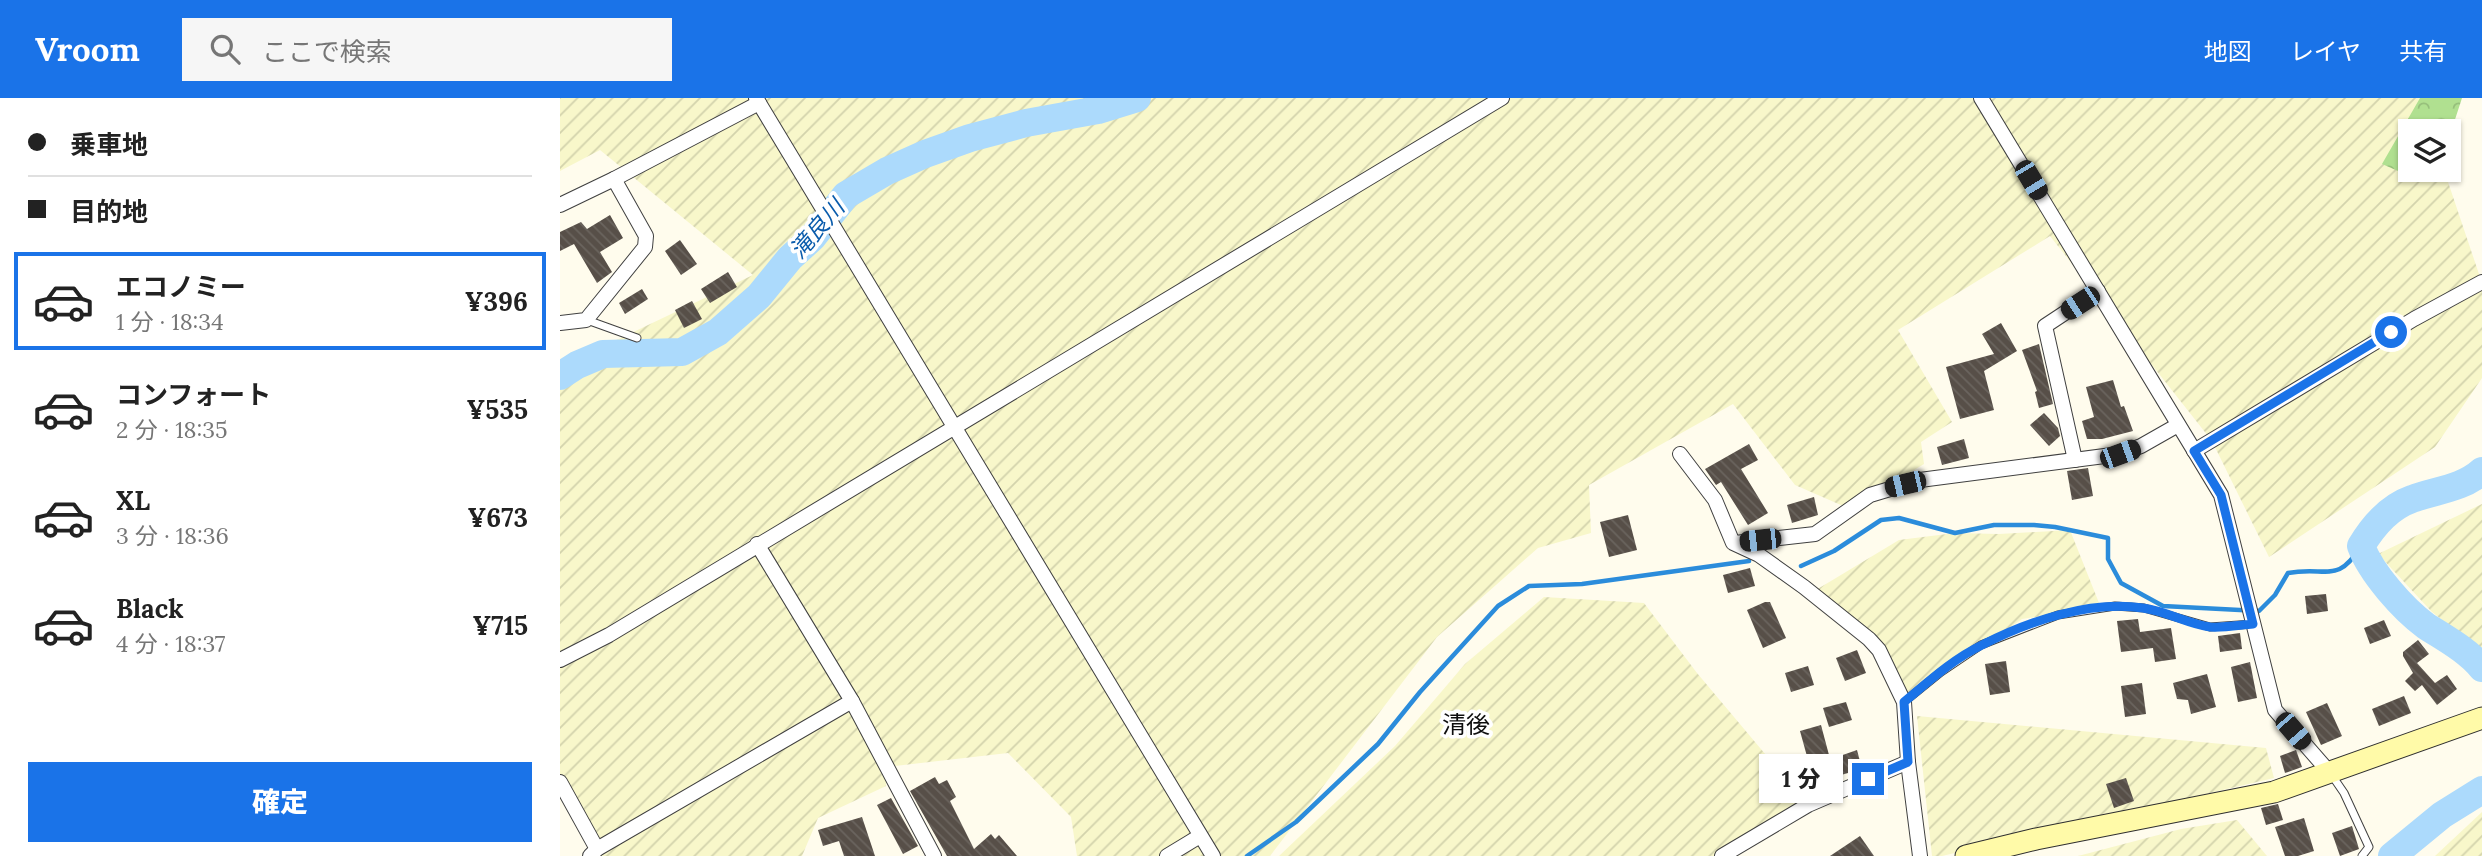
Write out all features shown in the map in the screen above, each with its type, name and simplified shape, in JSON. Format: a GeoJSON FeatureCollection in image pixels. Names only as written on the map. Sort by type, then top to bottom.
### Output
{"type":"FeatureCollection","features":[{"type":"Feature","properties":{"kind":"street"},"geometry":{"type":"LineString","coordinates":[[560,660],[609,635],[1502,98]]}},
{"type":"Feature","properties":{"kind":"street"},"geometry":{"type":"LineString","coordinates":[[1981,98],[2221,495],[2275,710],[2330,773]]}},
{"type":"Feature","properties":{"kind":"street"},"geometry":{"type":"LineString","coordinates":[[560,205],[614,180],[758,101],[1213,856]]}},
{"type":"Feature","properties":{"kind":"street"},"geometry":{"type":"LineString","coordinates":[[560,323],[586,320],[645,247],[646,236],[614,180]]}},
{"type":"Feature","properties":{"kind":"street"},"geometry":{"type":"LineString","coordinates":[[2194,451],[2414,318],[2482,282]]}},
{"type":"Feature","properties":{"kind":"street"},"geometry":{"type":"LineString","coordinates":[[2076,460],[2045,326],[2098,291]]}},
{"type":"Feature","properties":{"kind":"street"},"geometry":{"type":"LineString","coordinates":[[1733,543],[1815,534],[1871,495],[1890,487],[1920,480],[2120,454],[2141,446],[2178,425]]}},
{"type":"Feature","properties":{"kind":"street"},"geometry":{"type":"LineString","coordinates":[[1680,454],[1715,500],[1733,543],[1759,555],[1804,587],[1879,650],[1904,702],[1908,762],[1920,856]]}},
{"type":"Feature","properties":{"kind":"street"},"geometry":{"type":"LineString","coordinates":[[757,544],[852,701],[934,856]]}},
{"type":"Feature","properties":{"kind":"street"},"geometry":{"type":"LineString","coordinates":[[560,782],[593,853],[852,701]]}},
{"type":"Feature","properties":{"kind":"street"},"geometry":{"type":"LineString","coordinates":[[1966,856],[2036,839],[2274,792],[2482,718]]}},
{"type":"Feature","properties":{"kind":"street"},"geometry":{"type":"LineString","coordinates":[[1722,856],[1808,805],[1908,762]]}},
{"type":"Feature","properties":{"kind":"street"},"geometry":{"type":"LineString","coordinates":[[1167,856],[1200,836]]}},
{"type":"Feature","properties":{"kind":"lane"},"geometry":{"type":"LineString","coordinates":[[586,320],[637,338]]}},
{"type":"Feature","properties":{"kind":"lane"},"geometry":{"type":"LineString","coordinates":[[1904,702],[1981,645],[2058,615],[2115,606],[2144,608],[2210,627],[2253,624]]}},
{"type":"Feature","properties":{"kind":"lane"},"geometry":{"type":"LineString","coordinates":[[2330,773],[2344,793],[2369,847],[2362,856]]}},
{"type":"Feature","properties":{"kind":"green space"},"geometry":{"type":"Polygon","coordinates":[[[560,98],[2428,98],[2417,119],[2398,119],[2398,182],[2448,182],[2482,283],[2482,378],[2435,447],[2269,557],[2212,441],[2050,236],[1898,330],[1952,422],[1921,442],[1924,464],[1850,509],[1795,485],[1733,404],[1589,485],[1591,533],[1538,548],[1437,637],[1270,856],[1077,856],[1071,817],[1008,753],[886,767],[886,786],[818,818],[802,856],[592,856],[597,849],[560,793],[560,367],[753,275],[600,150],[560,171],[560,98]]]}},
{"type":"Feature","properties":{"kind":"green space"},"geometry":{"type":"Polygon","coordinates":[[[2420,98],[2462,98],[2455,119],[2408,119],[2420,98]]]}},
{"type":"Feature","properties":{"kind":"green space"},"geometry":{"type":"Polygon","coordinates":[[[2398,136],[2398,171],[2382,164],[2398,136]]]}},
{"type":"Feature","properties":{"kind":"green space"},"geometry":{"type":"Polygon","coordinates":[[[2482,504],[2482,651],[2432,612],[2378,554],[2482,504]]]}},
{"type":"Feature","properties":{"kind":"green space"},"geometry":{"type":"Polygon","coordinates":[[[2070,530],[2101,608],[2022,619],[1904,702],[1872,636],[1816,590],[1899,540],[1955,533],[1999,534],[2070,530]]]}},
{"type":"Feature","properties":{"kind":"green space"},"geometry":{"type":"Polygon","coordinates":[[[1544,597],[1644,603],[1697,673],[1808,805],[1722,856],[1279,856],[1395,746],[1465,664],[1544,597]]]}},
{"type":"Feature","properties":{"kind":"green space"},"geometry":{"type":"Polygon","coordinates":[[[1917,716],[2266,748],[2274,778],[1942,856],[1932,856],[1917,716]]]}},
{"type":"Feature","properties":{"kind":"green space"},"geometry":{"type":"Polygon","coordinates":[[[2482,812],[2482,856],[2435,856],[2482,812]]]}},
{"type":"Feature","properties":{"kind":"green space"},"geometry":{"type":"Polygon","coordinates":[[[2237,820],[2267,856],[2078,856],[2181,829],[2237,820]]]}},
{"type":"Feature","properties":{"kind":"building"},"geometry":{"type":"Polygon","coordinates":[[[610,215],[623,238],[600,252],[612,272],[597,283],[574,244],[560,251],[560,232],[581,222],[587,229],[610,215]]]}},
{"type":"Feature","properties":{"kind":"building"},"geometry":{"type":"Polygon","coordinates":[[[680,240],[697,264],[681,275],[665,251],[680,240]]]}},
{"type":"Feature","properties":{"kind":"building"},"geometry":{"type":"Polygon","coordinates":[[[728,272],[737,287],[710,303],[701,289],[728,272]]]}},
{"type":"Feature","properties":{"kind":"building"},"geometry":{"type":"Polygon","coordinates":[[[642,289],[648,299],[625,314],[619,303],[642,289]]]}},
{"type":"Feature","properties":{"kind":"building"},"geometry":{"type":"Polygon","coordinates":[[[692,301],[702,319],[684,328],[675,310],[692,301]]]}},
{"type":"Feature","properties":{"kind":"building"},"geometry":{"type":"Polygon","coordinates":[[[2001,323],[2017,351],[1984,371],[1994,410],[1960,419],[1946,367],[1994,354],[1982,334],[2001,323]]]}},
{"type":"Feature","properties":{"kind":"building"},"geometry":{"type":"Polygon","coordinates":[[[2039,344],[2053,404],[2039,408],[2035,392],[2037,391],[2022,350],[2039,344]]]}},
{"type":"Feature","properties":{"kind":"building"},"geometry":{"type":"Polygon","coordinates":[[[2113,380],[2121,407],[2124,406],[2133,431],[2102,439],[2087,439],[2082,421],[2094,417],[2086,387],[2113,380]]]}},
{"type":"Feature","properties":{"kind":"building"},"geometry":{"type":"Polygon","coordinates":[[[2044,413],[2058,428],[2060,436],[2049,446],[2030,425],[2044,413]]]}},
{"type":"Feature","properties":{"kind":"building"},"geometry":{"type":"Polygon","coordinates":[[[1964,439],[1969,458],[1942,465],[1937,447],[1964,439]]]}},
{"type":"Feature","properties":{"kind":"building"},"geometry":{"type":"Polygon","coordinates":[[[1749,444],[1758,460],[1741,469],[1768,513],[1748,525],[1721,482],[1716,485],[1705,469],[1749,444]]]}},
{"type":"Feature","properties":{"kind":"building"},"geometry":{"type":"Polygon","coordinates":[[[2088,468],[2093,496],[2072,500],[2067,471],[2088,468]]]}},
{"type":"Feature","properties":{"kind":"building"},"geometry":{"type":"Polygon","coordinates":[[[1814,497],[1818,515],[1792,523],[1787,505],[1814,497]]]}},
{"type":"Feature","properties":{"kind":"building"},"geometry":{"type":"Polygon","coordinates":[[[1628,515],[1637,550],[1609,557],[1600,522],[1628,515]]]}},
{"type":"Feature","properties":{"kind":"building"},"geometry":{"type":"Polygon","coordinates":[[[1750,568],[1755,586],[1728,593],[1723,575],[1750,568]]]}},
{"type":"Feature","properties":{"kind":"building"},"geometry":{"type":"Polygon","coordinates":[[[2326,594],[2328,611],[2307,614],[2305,596],[2326,594]]]}},
{"type":"Feature","properties":{"kind":"building"},"geometry":{"type":"Polygon","coordinates":[[[1770,602],[1786,638],[1763,648],[1747,610],[1770,602]]]}},
{"type":"Feature","properties":{"kind":"building"},"geometry":{"type":"Polygon","coordinates":[[[2138,619],[2140,632],[2171,628],[2176,659],[2155,662],[2153,648],[2121,652],[2117,621],[2138,619]]]}},
{"type":"Feature","properties":{"kind":"building"},"geometry":{"type":"Polygon","coordinates":[[[2384,620],[2391,636],[2370,644],[2364,628],[2384,620]]]}},
{"type":"Feature","properties":{"kind":"building"},"geometry":{"type":"Polygon","coordinates":[[[2240,633],[2242,649],[2220,652],[2218,636],[2240,633]]]}},
{"type":"Feature","properties":{"kind":"building"},"geometry":{"type":"Polygon","coordinates":[[[2418,640],[2429,654],[2417,663],[2435,683],[2447,675],[2457,689],[2437,705],[2422,685],[2415,691],[2405,681],[2413,673],[2403,652],[2418,640]]]}},
{"type":"Feature","properties":{"kind":"building"},"geometry":{"type":"Polygon","coordinates":[[[1857,650],[1866,673],[1845,681],[1836,658],[1857,650]]]}},
{"type":"Feature","properties":{"kind":"building"},"geometry":{"type":"Polygon","coordinates":[[[2006,661],[2010,692],[1990,695],[1985,664],[2006,661]]]}},
{"type":"Feature","properties":{"kind":"building"},"geometry":{"type":"Polygon","coordinates":[[[2250,662],[2257,698],[2238,702],[2231,667],[2250,662]]]}},
{"type":"Feature","properties":{"kind":"building"},"geometry":{"type":"Polygon","coordinates":[[[1808,666],[1814,685],[1791,692],[1785,673],[1808,666]]]}},
{"type":"Feature","properties":{"kind":"building"},"geometry":{"type":"Polygon","coordinates":[[[2207,674],[2216,707],[2191,714],[2188,700],[2177,699],[2173,683],[2207,674]]]}},
{"type":"Feature","properties":{"kind":"building"},"geometry":{"type":"Polygon","coordinates":[[[2142,683],[2146,714],[2125,717],[2121,686],[2142,683]]]}},
{"type":"Feature","properties":{"kind":"building"},"geometry":{"type":"Polygon","coordinates":[[[2404,696],[2411,713],[2379,726],[2372,709],[2404,696]]]}},
{"type":"Feature","properties":{"kind":"building"},"geometry":{"type":"Polygon","coordinates":[[[1846,702],[1852,720],[1829,727],[1823,708],[1846,702]]]}},
{"type":"Feature","properties":{"kind":"building"},"geometry":{"type":"Polygon","coordinates":[[[2327,703],[2342,736],[2321,745],[2306,712],[2327,703]]]}},
{"type":"Feature","properties":{"kind":"building"},"geometry":{"type":"Polygon","coordinates":[[[1821,725],[1829,755],[1808,760],[1800,731],[1821,725]]]}},
{"type":"Feature","properties":{"kind":"building"},"geometry":{"type":"Polygon","coordinates":[[[1857,750],[1862,769],[1841,775],[1837,757],[1857,750]]]}},
{"type":"Feature","properties":{"kind":"building"},"geometry":{"type":"Polygon","coordinates":[[[2296,750],[2302,767],[2285,773],[2280,756],[2296,750]]]}},
{"type":"Feature","properties":{"kind":"building"},"geometry":{"type":"Polygon","coordinates":[[[935,777],[939,784],[947,780],[956,797],[950,801],[974,849],[991,834],[995,839],[999,835],[1017,856],[947,856],[910,791],[935,777]]]}},
{"type":"Feature","properties":{"kind":"building"},"geometry":{"type":"Polygon","coordinates":[[[2126,778],[2134,801],[2114,808],[2106,784],[2126,778]]]}},
{"type":"Feature","properties":{"kind":"building"},"geometry":{"type":"Polygon","coordinates":[[[891,798],[918,846],[903,854],[877,805],[891,798]]]}},
{"type":"Feature","properties":{"kind":"building"},"geometry":{"type":"Polygon","coordinates":[[[2278,804],[2283,820],[2266,825],[2261,808],[2278,804]]]}},
{"type":"Feature","properties":{"kind":"building"},"geometry":{"type":"Polygon","coordinates":[[[862,817],[875,856],[844,856],[839,841],[823,846],[818,830],[862,817]]]}},
{"type":"Feature","properties":{"kind":"building"},"geometry":{"type":"Polygon","coordinates":[[[2304,818],[2314,851],[2298,856],[2285,856],[2275,827],[2304,818]]]}},
{"type":"Feature","properties":{"kind":"building"},"geometry":{"type":"Polygon","coordinates":[[[2352,826],[2359,849],[2340,856],[2332,833],[2352,826]]]}},
{"type":"Feature","properties":{"kind":"building"},"geometry":{"type":"Polygon","coordinates":[[[1860,836],[1874,856],[1830,856],[1860,836]]]}},
{"type":"Feature","properties":{"kind":"waterway","name":"滝良川"},"geometry":{"type":"LineString","coordinates":[[560,376],[603,354],[682,352],[718,332],[759,296],[790,258],[812,238],[846,195],[887,171],[970,138],[1026,123],[1098,110],[1137,98]]}},
{"type":"Feature","properties":{"kind":"waterway"},"geometry":{"type":"LineString","coordinates":[[2482,471],[2466,482],[2404,502],[2376,524],[2361,546],[2380,579],[2408,610],[2426,626],[2463,650],[2482,668]]}},
{"type":"Feature","properties":{"kind":"waterway"},"geometry":{"type":"LineString","coordinates":[[1801,566],[1834,551],[1881,520],[1899,518],[1955,533],[1994,525],[2055,527],[2108,538],[2108,559],[2121,583],[2163,606],[2259,611],[2275,595],[2288,573],[2338,570],[2353,558],[2361,546]]}},
{"type":"Feature","properties":{"kind":"waterway"},"geometry":{"type":"LineString","coordinates":[[1247,856],[1296,822],[1378,744],[1420,692],[1498,606],[1529,586],[1582,584],[1749,561]]}},
{"type":"Feature","properties":{"kind":"waterway"},"geometry":{"type":"LineString","coordinates":[[2392,856],[2442,815],[2482,790]]}},
{"type":"Feature","properties":{"kind":"district","name":"清後"},"geometry":{"type":"Point","coordinates":[1466,725]}},
{"type":"Feature","properties":{"kind":"route"},"geometry":{"type":"LineString","coordinates":[[1868,779],[1908,762],[1904,702],[1981,645],[2008,633],[2058,615],[2115,606],[2144,608],[2210,627],[2253,624],[2221,495],[2194,451],[2391,332]]}}]}
